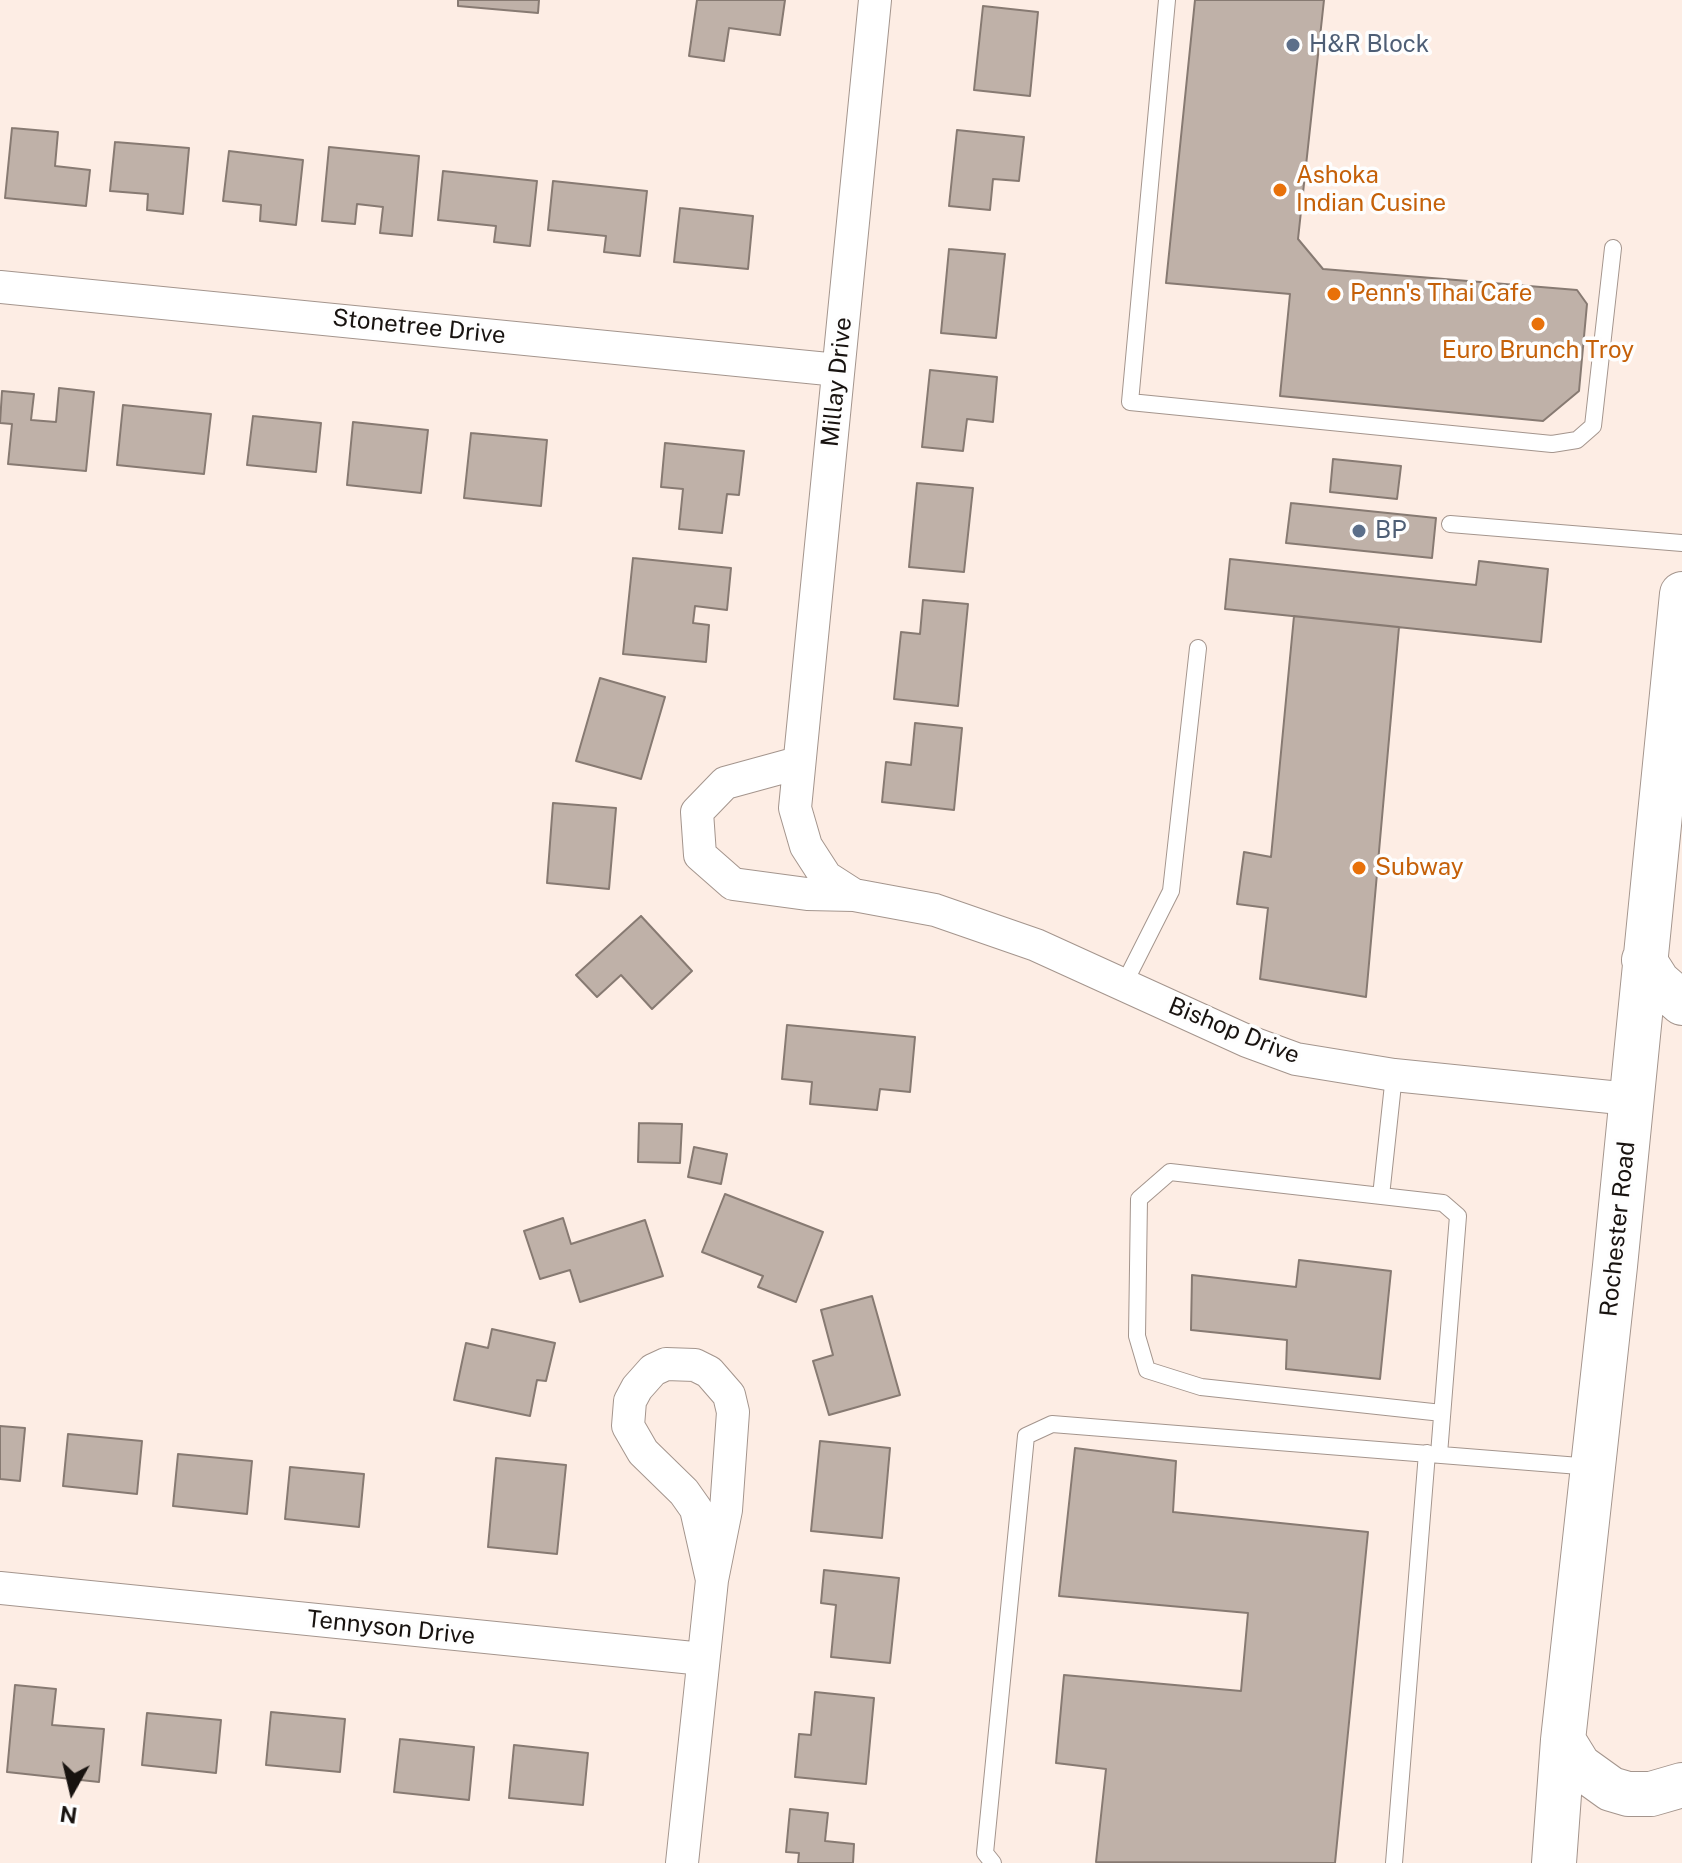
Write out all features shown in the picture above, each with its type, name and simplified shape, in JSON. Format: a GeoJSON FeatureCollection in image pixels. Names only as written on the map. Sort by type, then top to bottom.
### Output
{"type":"FeatureCollection","features":[{"type":"Feature","properties":{"kind":"main road","name":"Rochester Road"},"geometry":{"type":"LineString","coordinates":[[1554,1863],[1563,1740],[1682,594]]}},
{"type":"Feature","properties":{"kind":"main road"},"geometry":{"type":"LineString","coordinates":[[1644,960],[1658,982],[1682,1003]]}},
{"type":"Feature","properties":{"kind":"main road"},"geometry":{"type":"LineString","coordinates":[[1563,1740],[1579,1766],[1611,1789],[1628,1794],[1651,1794],[1682,1785]]}},
{"type":"Feature","properties":{"kind":"street","name":"Millay Drive"},"geometry":{"type":"LineString","coordinates":[[806,846],[795,808],[798,763],[875,0]]}},
{"type":"Feature","properties":{"kind":"street","name":"Stonetree Drive"},"geometry":{"type":"LineString","coordinates":[[0,287],[838,370]]}},
{"type":"Feature","properties":{"kind":"street","name":"Bishop Drive"},"geometry":{"type":"LineString","coordinates":[[798,763],[725,783],[697,812],[700,855],[733,884],[807,894],[854,895],[935,910],[983,924],[1247,1041],[1296,1059],[1394,1075],[1630,1099]]}},
{"type":"Feature","properties":{"kind":"street","name":"Bishop Drive"},"geometry":{"type":"LineString","coordinates":[[806,846],[826,877],[854,895]]}},
{"type":"Feature","properties":{"kind":"street"},"geometry":{"type":"LineString","coordinates":[[682,1863],[712,1580],[726,1510],[733,1412],[729,1395],[709,1372],[695,1365],[666,1364],[653,1370],[637,1388],[630,1401],[628,1426],[643,1452],[684,1492],[696,1509],[712,1580]]}},
{"type":"Feature","properties":{"kind":"street","name":"Tennyson Drive"},"geometry":{"type":"LineString","coordinates":[[0,1588],[703,1659]]}},
{"type":"Feature","properties":{"kind":"lane"},"geometry":{"type":"LineString","coordinates":[[1167,0],[1130,402],[1552,444],[1577,440],[1593,426],[1613,248]]}},
{"type":"Feature","properties":{"kind":"lane"},"geometry":{"type":"LineString","coordinates":[[1450,524],[1682,543]]}},
{"type":"Feature","properties":{"kind":"lane"},"geometry":{"type":"LineString","coordinates":[[1123,986],[1171,891],[1198,648]]}},
{"type":"Feature","properties":{"kind":"lane"},"geometry":{"type":"LineString","coordinates":[[1381,1196],[1394,1075]]}},
{"type":"Feature","properties":{"kind":"lane"},"geometry":{"type":"LineString","coordinates":[[1394,1863],[1433,1453],[1442,1413],[1458,1216],[1443,1203],[1170,1172],[1139,1199],[1137,1336],[1147,1370],[1201,1387],[1442,1413]]}},
{"type":"Feature","properties":{"kind":"lane"},"geometry":{"type":"LineString","coordinates":[[993,1863],[985,1853],[1026,1436],[1052,1424],[1592,1467]]}},
{"type":"Feature","properties":{"kind":"building"},"geometry":{"type":"Polygon","coordinates":[[[458,0],[539,0],[538,13],[458,6],[458,0]]]}},
{"type":"Feature","properties":{"kind":"building"},"geometry":{"type":"Polygon","coordinates":[[[697,0],[785,0],[780,35],[729,28],[724,61],[689,56],[697,0]]]}},
{"type":"Feature","properties":{"kind":"building"},"geometry":{"type":"Polygon","coordinates":[[[1195,0],[1324,0],[1298,239],[1323,269],[1577,290],[1587,304],[1579,391],[1543,421],[1280,396],[1290,294],[1166,283],[1195,0]]]}},
{"type":"Feature","properties":{"kind":"building"},"geometry":{"type":"Polygon","coordinates":[[[983,6],[1038,12],[1030,96],[974,90],[983,6]]]}},
{"type":"Feature","properties":{"kind":"building"},"geometry":{"type":"Polygon","coordinates":[[[12,128],[58,132],[55,166],[90,170],[86,206],[5,198],[12,128]]]}},
{"type":"Feature","properties":{"kind":"building"},"geometry":{"type":"Polygon","coordinates":[[[957,130],[1024,137],[1019,181],[993,179],[990,210],[949,206],[957,130]]]}},
{"type":"Feature","properties":{"kind":"building"},"geometry":{"type":"Polygon","coordinates":[[[115,142],[189,148],[183,214],[147,210],[148,194],[110,191],[115,142]]]}},
{"type":"Feature","properties":{"kind":"building"},"geometry":{"type":"Polygon","coordinates":[[[329,147],[419,156],[412,236],[380,233],[383,207],[357,204],[355,224],[322,221],[329,147]]]}},
{"type":"Feature","properties":{"kind":"building"},"geometry":{"type":"Polygon","coordinates":[[[229,151],[303,160],[296,225],[260,221],[261,205],[223,201],[229,151]]]}},
{"type":"Feature","properties":{"kind":"building"},"geometry":{"type":"Polygon","coordinates":[[[443,171],[537,181],[530,246],[494,242],[496,226],[438,220],[443,171]]]}},
{"type":"Feature","properties":{"kind":"building"},"geometry":{"type":"Polygon","coordinates":[[[553,181],[647,191],[640,256],[604,252],[606,236],[548,230],[553,181]]]}},
{"type":"Feature","properties":{"kind":"building"},"geometry":{"type":"Polygon","coordinates":[[[680,208],[753,216],[748,269],[674,262],[680,208]]]}},
{"type":"Feature","properties":{"kind":"building"},"geometry":{"type":"Polygon","coordinates":[[[949,249],[1005,254],[996,338],[941,333],[949,249]]]}},
{"type":"Feature","properties":{"kind":"building"},"geometry":{"type":"Polygon","coordinates":[[[930,370],[997,377],[993,422],[967,419],[963,451],[922,447],[930,370]]]}},
{"type":"Feature","properties":{"kind":"building"},"geometry":{"type":"Polygon","coordinates":[[[59,388],[94,392],[86,471],[8,464],[12,424],[0,423],[2,391],[34,394],[31,420],[56,422],[59,388]]]}},
{"type":"Feature","properties":{"kind":"building"},"geometry":{"type":"Polygon","coordinates":[[[123,405],[211,414],[204,474],[117,465],[123,405]]]}},
{"type":"Feature","properties":{"kind":"building"},"geometry":{"type":"Polygon","coordinates":[[[253,416],[321,423],[316,472],[247,465],[253,416]]]}},
{"type":"Feature","properties":{"kind":"building"},"geometry":{"type":"Polygon","coordinates":[[[353,422],[428,430],[421,493],[347,485],[353,422]]]}},
{"type":"Feature","properties":{"kind":"building"},"geometry":{"type":"Polygon","coordinates":[[[471,433],[547,440],[541,506],[464,498],[471,433]]]}},
{"type":"Feature","properties":{"kind":"building"},"geometry":{"type":"Polygon","coordinates":[[[665,443],[744,451],[739,495],[727,494],[722,533],[679,529],[683,489],[661,487],[665,443]]]}},
{"type":"Feature","properties":{"kind":"building"},"geometry":{"type":"Polygon","coordinates":[[[1333,459],[1401,466],[1397,499],[1330,492],[1333,459]]]}},
{"type":"Feature","properties":{"kind":"building"},"geometry":{"type":"Polygon","coordinates":[[[917,483],[973,488],[964,572],[909,567],[917,483]]]}},
{"type":"Feature","properties":{"kind":"building"},"geometry":{"type":"Polygon","coordinates":[[[1291,503],[1436,518],[1432,558],[1286,543],[1291,503]]]}},
{"type":"Feature","properties":{"kind":"building"},"geometry":{"type":"Polygon","coordinates":[[[633,558],[731,568],[727,610],[695,606],[693,623],[709,625],[706,662],[623,654],[633,558]]]}},
{"type":"Feature","properties":{"kind":"building"},"geometry":{"type":"Polygon","coordinates":[[[1230,559],[1476,585],[1479,561],[1548,569],[1541,642],[1225,609],[1230,559]]]}},
{"type":"Feature","properties":{"kind":"building"},"geometry":{"type":"Polygon","coordinates":[[[923,600],[968,604],[958,706],[894,699],[901,632],[920,634],[923,600]]]}},
{"type":"Feature","properties":{"kind":"building"},"geometry":{"type":"Polygon","coordinates":[[[1294,616],[1399,627],[1366,997],[1260,979],[1268,908],[1237,904],[1244,852],[1271,857],[1294,616]]]}},
{"type":"Feature","properties":{"kind":"building"},"geometry":{"type":"Polygon","coordinates":[[[600,678],[665,697],[641,779],[576,761],[600,678]]]}},
{"type":"Feature","properties":{"kind":"building"},"geometry":{"type":"Polygon","coordinates":[[[915,723],[962,728],[954,810],[882,802],[886,762],[911,765],[915,723]]]}},
{"type":"Feature","properties":{"kind":"building"},"geometry":{"type":"Polygon","coordinates":[[[553,803],[616,808],[609,889],[547,883],[553,803]]]}},
{"type":"Feature","properties":{"kind":"building"},"geometry":{"type":"Polygon","coordinates":[[[641,916],[692,971],[652,1009],[621,975],[597,997],[576,975],[641,916]]]}},
{"type":"Feature","properties":{"kind":"building"},"geometry":{"type":"Polygon","coordinates":[[[787,1025],[915,1037],[910,1092],[880,1089],[877,1110],[810,1104],[812,1082],[782,1079],[787,1025]]]}},
{"type":"Feature","properties":{"kind":"building"},"geometry":{"type":"Polygon","coordinates":[[[639,1123],[682,1124],[680,1163],[638,1162],[639,1123]]]}},
{"type":"Feature","properties":{"kind":"building"},"geometry":{"type":"Polygon","coordinates":[[[694,1147],[727,1154],[721,1184],[688,1177],[694,1147]]]}},
{"type":"Feature","properties":{"kind":"building"},"geometry":{"type":"Polygon","coordinates":[[[725,1194],[823,1232],[796,1302],[758,1287],[763,1276],[702,1252],[725,1194]]]}},
{"type":"Feature","properties":{"kind":"building"},"geometry":{"type":"Polygon","coordinates":[[[563,1218],[571,1244],[645,1220],[663,1276],[580,1302],[570,1270],[540,1279],[524,1231],[563,1218]]]}},
{"type":"Feature","properties":{"kind":"building"},"geometry":{"type":"Polygon","coordinates":[[[1299,1260],[1391,1271],[1380,1379],[1286,1369],[1287,1340],[1191,1330],[1192,1275],[1296,1287],[1299,1260]]]}},
{"type":"Feature","properties":{"kind":"building"},"geometry":{"type":"Polygon","coordinates":[[[872,1296],[900,1395],[829,1415],[813,1361],[833,1355],[821,1310],[872,1296]]]}},
{"type":"Feature","properties":{"kind":"building"},"geometry":{"type":"Polygon","coordinates":[[[492,1329],[555,1343],[546,1381],[537,1380],[530,1416],[454,1400],[466,1343],[488,1348],[492,1329]]]}},
{"type":"Feature","properties":{"kind":"building"},"geometry":{"type":"Polygon","coordinates":[[[0,1426],[25,1428],[20,1481],[0,1479],[0,1426]]]}},
{"type":"Feature","properties":{"kind":"building"},"geometry":{"type":"Polygon","coordinates":[[[68,1434],[142,1441],[137,1494],[63,1486],[68,1434]]]}},
{"type":"Feature","properties":{"kind":"building"},"geometry":{"type":"Polygon","coordinates":[[[820,1441],[890,1448],[882,1538],[811,1531],[820,1441]]]}},
{"type":"Feature","properties":{"kind":"building"},"geometry":{"type":"Polygon","coordinates":[[[1075,1448],[1176,1461],[1173,1512],[1368,1532],[1335,1863],[1096,1862],[1106,1769],[1056,1763],[1064,1675],[1241,1691],[1248,1613],[1059,1596],[1075,1448]]]}},
{"type":"Feature","properties":{"kind":"building"},"geometry":{"type":"Polygon","coordinates":[[[178,1454],[252,1461],[247,1514],[173,1506],[178,1454]]]}},
{"type":"Feature","properties":{"kind":"building"},"geometry":{"type":"Polygon","coordinates":[[[496,1458],[566,1465],[557,1554],[488,1547],[496,1458]]]}},
{"type":"Feature","properties":{"kind":"building"},"geometry":{"type":"Polygon","coordinates":[[[290,1467],[364,1474],[359,1527],[285,1519],[290,1467]]]}},
{"type":"Feature","properties":{"kind":"building"},"geometry":{"type":"Polygon","coordinates":[[[824,1570],[899,1578],[890,1663],[831,1657],[836,1605],[821,1603],[824,1570]]]}},
{"type":"Feature","properties":{"kind":"building"},"geometry":{"type":"Polygon","coordinates":[[[15,1685],[56,1689],[52,1725],[104,1729],[99,1782],[7,1772],[15,1685]]]}},
{"type":"Feature","properties":{"kind":"building"},"geometry":{"type":"Polygon","coordinates":[[[815,1692],[874,1698],[866,1784],[795,1777],[799,1734],[811,1735],[815,1692]]]}},
{"type":"Feature","properties":{"kind":"building"},"geometry":{"type":"Polygon","coordinates":[[[271,1712],[345,1719],[340,1772],[266,1765],[271,1712]]]}},
{"type":"Feature","properties":{"kind":"building"},"geometry":{"type":"Polygon","coordinates":[[[147,1713],[221,1720],[216,1773],[142,1765],[147,1713]]]}},
{"type":"Feature","properties":{"kind":"building"},"geometry":{"type":"Polygon","coordinates":[[[400,1739],[474,1747],[469,1800],[394,1792],[400,1739]]]}},
{"type":"Feature","properties":{"kind":"building"},"geometry":{"type":"Polygon","coordinates":[[[514,1745],[588,1753],[583,1805],[509,1798],[514,1745]]]}},
{"type":"Feature","properties":{"kind":"building"},"geometry":{"type":"Polygon","coordinates":[[[790,1809],[828,1813],[825,1841],[854,1844],[853,1863],[798,1863],[799,1853],[786,1852],[790,1809]]]}},
{"type":"Feature","properties":{"kind":"place","name":"H&R Block"},"geometry":{"type":"Point","coordinates":[1293,45]}},
{"type":"Feature","properties":{"kind":"place","name":"Ashoka Indian Cusine"},"geometry":{"type":"Point","coordinates":[1280,190]}},
{"type":"Feature","properties":{"kind":"place","name":"Penn's Thai Cafe"},"geometry":{"type":"Point","coordinates":[1334,294]}},
{"type":"Feature","properties":{"kind":"place","name":"Euro Brunch Troy"},"geometry":{"type":"Point","coordinates":[1538,324]}},
{"type":"Feature","properties":{"kind":"place","name":"BP"},"geometry":{"type":"Point","coordinates":[1359,531]}},
{"type":"Feature","properties":{"kind":"place","name":"Subway"},"geometry":{"type":"Point","coordinates":[1359,868]}}]}
